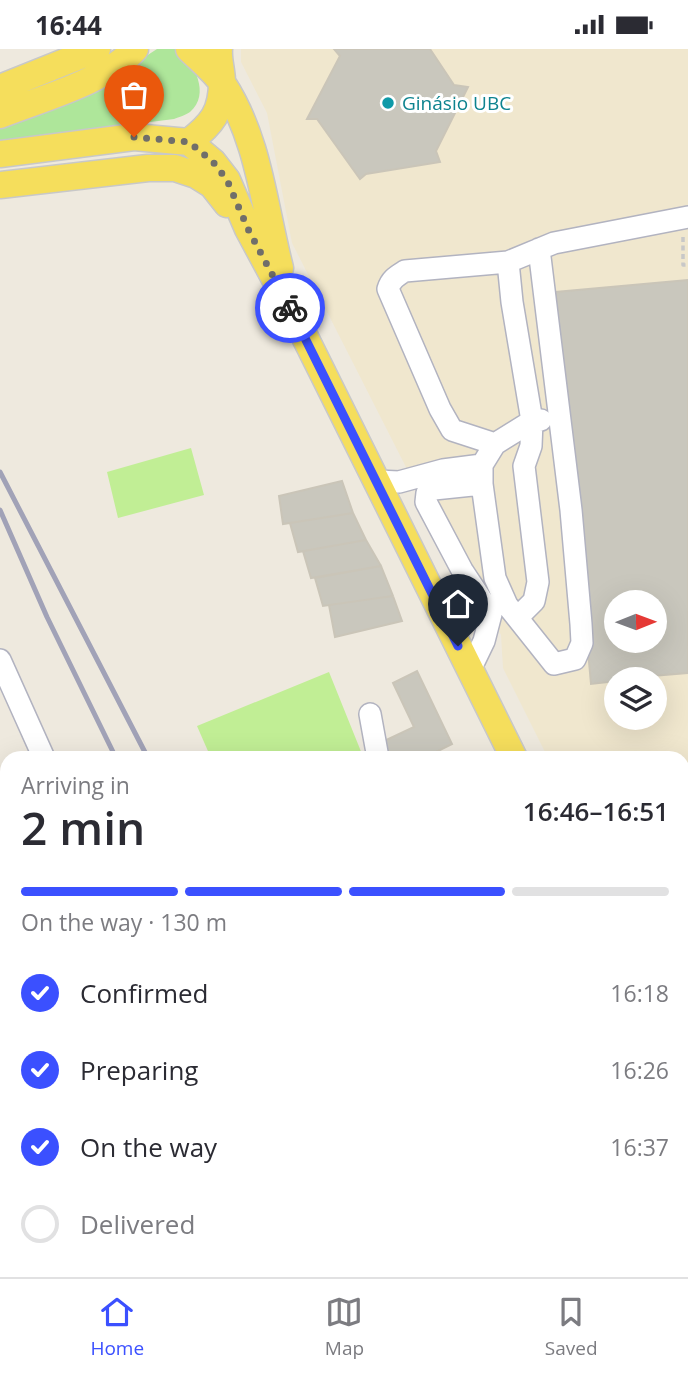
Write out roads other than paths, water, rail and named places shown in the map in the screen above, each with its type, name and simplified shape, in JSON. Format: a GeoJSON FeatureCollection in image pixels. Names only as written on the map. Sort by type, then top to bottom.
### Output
{"type":"FeatureCollection","features":[{"type":"Feature","properties":{"kind":"main road"},"geometry":{"type":"LineString","coordinates":[[0,88],[97,49]]}},
{"type":"Feature","properties":{"kind":"main road"},"geometry":{"type":"LineString","coordinates":[[0,115],[115,67],[135,49]]}},
{"type":"Feature","properties":{"kind":"main road"},"geometry":{"type":"LineString","coordinates":[[190,49],[222,83],[245,125],[257,164],[290,307]]}},
{"type":"Feature","properties":{"kind":"main road"},"geometry":{"type":"LineString","coordinates":[[189,142],[208,128],[219,107],[222,83],[219,49]]}},
{"type":"Feature","properties":{"kind":"main road"},"geometry":{"type":"LineString","coordinates":[[0,154],[134,137],[189,142],[213,162],[227,180],[248,229],[290,307],[510,751]]}},
{"type":"Feature","properties":{"kind":"main road"},"geometry":{"type":"LineString","coordinates":[[0,185],[148,168],[175,168],[196,175],[212,185],[248,229]]}},
{"type":"Feature","properties":{"kind":"street"},"geometry":{"type":"LineString","coordinates":[[495,444],[452,430],[440,409],[388,289],[390,282],[405,271],[508,262],[554,243],[685,219]]}},
{"type":"Feature","properties":{"kind":"street"},"geometry":{"type":"LineString","coordinates":[[539,249],[560,420],[571,510],[582,643],[575,659],[554,664],[507,604],[495,578],[482,475],[495,444],[533,421],[560,420]]}},
{"type":"Feature","properties":{"kind":"street"},"geometry":{"type":"LineString","coordinates":[[508,262],[512,302],[533,421],[531,446],[524,466],[538,582],[534,601],[517,617]]}},
{"type":"Feature","properties":{"kind":"street"},"geometry":{"type":"LineString","coordinates":[[377,481],[399,482],[443,470],[482,475]]}},
{"type":"Feature","properties":{"kind":"street"},"geometry":{"type":"LineString","coordinates":[[470,670],[484,641],[491,614],[461,570],[426,502],[427,493],[433,489],[482,475]]}},
{"type":"Feature","properties":{"kind":"street"},"geometry":{"type":"LineString","coordinates":[[0,660],[41,751]]}},
{"type":"Feature","properties":{"kind":"street"},"geometry":{"type":"LineString","coordinates":[[370,714],[377,751]]}},
{"type":"Feature","properties":{"kind":"railway"},"geometry":{"type":"LineString","coordinates":[[0,472],[144,751]]}},
{"type":"Feature","properties":{"kind":"railway"},"geometry":{"type":"LineString","coordinates":[[0,510],[47,617],[113,751]]}},
{"type":"Feature","properties":{"kind":"place","name":"Ginásio UBC"},"geometry":{"type":"Point","coordinates":[388,103]}}]}
